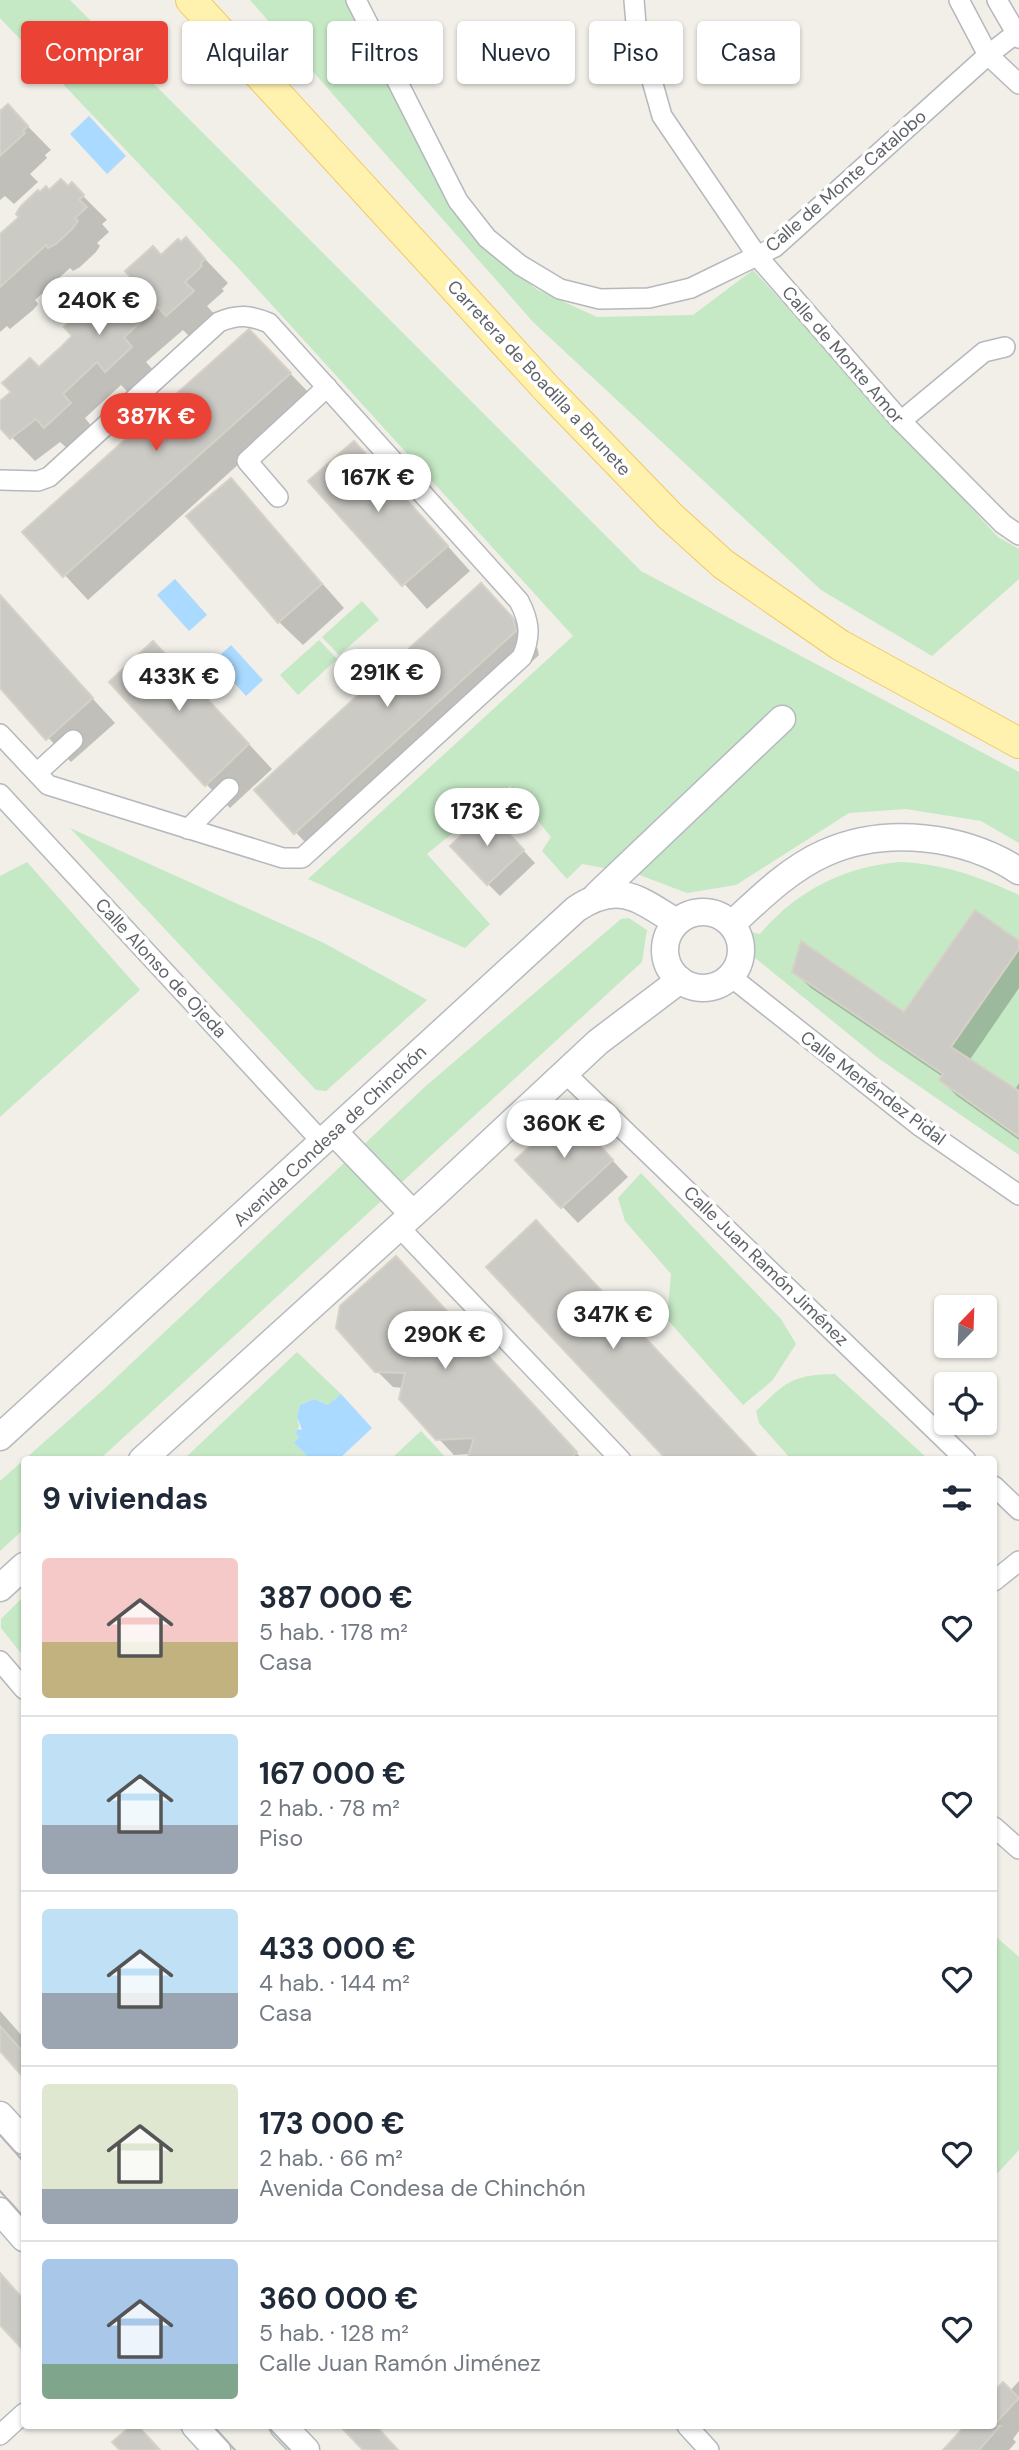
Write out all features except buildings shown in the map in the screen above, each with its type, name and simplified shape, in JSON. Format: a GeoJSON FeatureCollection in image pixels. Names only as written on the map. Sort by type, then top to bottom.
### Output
{"type":"FeatureCollection","features":[{"type":"Feature","properties":{"kind":"main road","name":"Carretera de Boadilla a Brunete"},"geometry":{"type":"LineString","coordinates":[[191,0],[548,390],[670,516],[723,564],[774,602],[840,645],[1019,743]]}},
{"type":"Feature","properties":{"kind":"main road","name":"Carretera de Boadilla a Brunete"},"geometry":{"type":"LineString","coordinates":[[936,698],[1019,733]]}},
{"type":"Feature","properties":{"kind":"street","name":"Calle de Monte Catalobo"},"geometry":{"type":"LineString","coordinates":[[356,0],[458,201],[487,238],[520,265],[559,289],[600,299],[649,298],[691,288],[775,247],[988,55],[1018,35]]}},
{"type":"Feature","properties":{"kind":"street","name":"Calle de Monte Amor"},"geometry":{"type":"LineString","coordinates":[[634,0],[636,24],[662,116],[758,257],[901,421],[1003,524],[1019,535]]}},
{"type":"Feature","properties":{"kind":"street"},"geometry":{"type":"LineString","coordinates":[[959,0],[988,55],[1019,84]]}},
{"type":"Feature","properties":{"kind":"street"},"geometry":{"type":"LineString","coordinates":[[997,0],[1018,35]]}},
{"type":"Feature","properties":{"kind":"street"},"geometry":{"type":"LineString","coordinates":[[0,480],[38,481],[48,477],[219,322],[235,315],[255,317],[269,323],[519,601],[527,617],[530,638],[522,657],[302,858],[283,858],[48,785],[0,734]]}},
{"type":"Feature","properties":{"kind":"street"},"geometry":{"type":"LineString","coordinates":[[901,421],[984,352],[1005,347]]}},
{"type":"Feature","properties":{"kind":"street"},"geometry":{"type":"LineString","coordinates":[[278,497],[247,461],[327,387]]}},
{"type":"Feature","properties":{"kind":"street","name":"Avenida Condesa de Chinchón"},"geometry":{"type":"LineString","coordinates":[[0,1437],[576,909],[597,895],[782,719]]}},
{"type":"Feature","properties":{"kind":"street"},"geometry":{"type":"LineString","coordinates":[[37,773],[73,740]]}},
{"type":"Feature","properties":{"kind":"street"},"geometry":{"type":"LineString","coordinates":[[188,828],[229,788]]}},
{"type":"Feature","properties":{"kind":"street","name":"Calle Alonso de Ojeda"},"geometry":{"type":"LineString","coordinates":[[0,794],[328,1137]]}},
{"type":"Feature","properties":{"kind":"street"},"geometry":{"type":"LineString","coordinates":[[732,924],[796,869],[824,853],[856,842],[919,838],[965,846],[1019,871]]}},
{"type":"Feature","properties":{"kind":"street"},"geometry":{"type":"LineString","coordinates":[[597,895],[615,892],[639,899],[676,922]]}},
{"type":"Feature","properties":{"kind":"street"},"geometry":{"type":"LineString","coordinates":[[698,912],[710,912],[732,924],[738,934],[741,956],[730,976],[711,987],[689,986],[672,972],[664,952],[669,931],[676,922],[698,912]]}},
{"type":"Feature","properties":{"kind":"street","name":"Calle Menéndez Pidal"},"geometry":{"type":"LineString","coordinates":[[730,976],[921,1127],[1019,1195]]}},
{"type":"Feature","properties":{"kind":"street"},"geometry":{"type":"LineString","coordinates":[[146,1456],[406,1221],[598,1042],[680,980]]}},
{"type":"Feature","properties":{"kind":"street","name":"Calle Juan Ramón Jiménez"},"geometry":{"type":"LineString","coordinates":[[565,1073],[962,1456]]}},
{"type":"Feature","properties":{"kind":"street"},"geometry":{"type":"LineString","coordinates":[[328,1137],[617,1456]]}},
{"type":"Feature","properties":{"kind":"street"},"geometry":{"type":"LineString","coordinates":[[997,1489],[1019,1510]]}},
{"type":"Feature","properties":{"kind":"street"},"geometry":{"type":"LineString","coordinates":[[997,1579],[1019,1561]]}},
{"type":"Feature","properties":{"kind":"street"},"geometry":{"type":"LineString","coordinates":[[0,1588],[21,1569]]}},
{"type":"Feature","properties":{"kind":"street"},"geometry":{"type":"LineString","coordinates":[[0,1661],[21,1686]]}},
{"type":"Feature","properties":{"kind":"street"},"geometry":{"type":"LineString","coordinates":[[997,1830],[1019,1849]]}},
{"type":"Feature","properties":{"kind":"street"},"geometry":{"type":"LineString","coordinates":[[0,2115],[21,2138]]}},
{"type":"Feature","properties":{"kind":"street"},"geometry":{"type":"LineString","coordinates":[[0,2211],[21,2235]]}},
{"type":"Feature","properties":{"kind":"street"},"geometry":{"type":"LineString","coordinates":[[0,2435],[21,2416]]}},
{"type":"Feature","properties":{"kind":"street"},"geometry":{"type":"LineString","coordinates":[[198,2429],[217,2450]]}},
{"type":"Feature","properties":{"kind":"street"},"geometry":{"type":"LineString","coordinates":[[286,2429],[306,2450]]}},
{"type":"Feature","properties":{"kind":"street"},"geometry":{"type":"LineString","coordinates":[[690,2429],[709,2450]]}},
{"type":"Feature","properties":{"kind":"green space"},"geometry":{"type":"Polygon","coordinates":[[[0,0],[70,0],[91,21],[21,21],[21,40],[0,18],[0,0]]]}},
{"type":"Feature","properties":{"kind":"green space"},"geometry":{"type":"Polygon","coordinates":[[[250,0],[345,0],[357,21],[327,21],[327,84],[392,84],[480,240],[536,289],[597,317],[693,315],[753,270],[998,537],[1019,549],[1019,579],[932,656],[821,590],[533,322],[313,72],[313,21],[268,21],[250,0]]]}},
{"type":"Feature","properties":{"kind":"green space"},"geometry":{"type":"Polygon","coordinates":[[[63,84],[154,84],[641,571],[1019,772],[1019,843],[981,821],[906,809],[849,813],[736,885],[687,893],[637,874],[582,864],[567,879],[542,851],[551,837],[510,786],[427,854],[490,924],[465,948],[308,879],[573,636],[242,272],[63,84]]]}},
{"type":"Feature","properties":{"kind":"green space"},"geometry":{"type":"Polygon","coordinates":[[[362,601],[379,620],[339,655],[322,637],[362,601]]]}},
{"type":"Feature","properties":{"kind":"green space"},"geometry":{"type":"Polygon","coordinates":[[[319,640],[337,659],[298,695],[280,675],[319,640]]]}},
{"type":"Feature","properties":{"kind":"green space"},"geometry":{"type":"Polygon","coordinates":[[[70,828],[324,943],[427,1000],[326,1091],[316,1090],[70,828]]]}},
{"type":"Feature","properties":{"kind":"green space"},"geometry":{"type":"Polygon","coordinates":[[[27,862],[140,990],[0,1117],[0,876],[27,862]]]}},
{"type":"Feature","properties":{"kind":"green space"},"geometry":{"type":"Polygon","coordinates":[[[901,862],[932,865],[962,873],[1019,895],[1019,1155],[878,1058],[754,957],[750,947],[750,932],[760,934],[789,905],[806,893],[841,875],[880,864],[901,862]]]}},
{"type":"Feature","properties":{"kind":"green space"},"geometry":{"type":"Polygon","coordinates":[[[629,918],[647,930],[642,962],[103,1456],[28,1456],[103,1390],[427,1085],[621,919],[629,918]]]}},
{"type":"Feature","properties":{"kind":"green space"},"geometry":{"type":"Polygon","coordinates":[[[641,1173],[781,1319],[796,1344],[772,1381],[743,1405],[667,1319],[671,1274],[625,1221],[618,1198],[641,1173]]]}},
{"type":"Feature","properties":{"kind":"green space"},"geometry":{"type":"Polygon","coordinates":[[[297,1352],[341,1394],[328,1405],[314,1399],[300,1405],[297,1417],[299,1427],[295,1433],[299,1437],[294,1443],[307,1456],[187,1456],[297,1352]]]}},
{"type":"Feature","properties":{"kind":"green space"},"geometry":{"type":"Polygon","coordinates":[[[835,1374],[925,1456],[788,1456],[759,1423],[756,1411],[783,1386],[809,1376],[835,1374]]]}},
{"type":"Feature","properties":{"kind":"green space"},"geometry":{"type":"Polygon","coordinates":[[[421,1431],[444,1456],[394,1456],[421,1431]]]}},
{"type":"Feature","properties":{"kind":"green space"},"geometry":{"type":"Polygon","coordinates":[[[21,1462],[21,1532],[0,1551],[0,1481],[21,1462]]]}},
{"type":"Feature","properties":{"kind":"green space"},"geometry":{"type":"Polygon","coordinates":[[[21,1599],[21,1653],[1,1628],[1,1619],[21,1599]]]}},
{"type":"Feature","properties":{"kind":"green space"},"geometry":{"type":"Polygon","coordinates":[[[997,1938],[1019,1957],[1019,2150],[997,2174],[997,1938]]]}},
{"type":"Feature","properties":{"kind":"water"},"geometry":{"type":"Polygon","coordinates":[[[89,116],[126,156],[107,174],[70,134],[89,116]]]}},
{"type":"Feature","properties":{"kind":"water"},"geometry":{"type":"Polygon","coordinates":[[[175,579],[207,615],[189,631],[157,595],[175,579]]]}},
{"type":"Feature","properties":{"kind":"water"},"geometry":{"type":"Polygon","coordinates":[[[231,645],[263,680],[246,696],[214,661],[231,645]]]}},
{"type":"Feature","properties":{"kind":"water"},"geometry":{"type":"Polygon","coordinates":[[[341,1394],[372,1428],[342,1456],[307,1456],[294,1443],[299,1437],[295,1433],[298,1429],[302,1430],[297,1417],[300,1405],[314,1399],[328,1405],[341,1394]]]}},
{"type":"Feature","properties":{"kind":"tram line"},"geometry":{"type":"LineString","coordinates":[[0,2135],[21,2159]]}},
{"type":"Feature","properties":{"kind":"tram line"},"geometry":{"type":"LineString","coordinates":[[0,2191],[21,2215]]}},
{"type":"Feature","properties":{"kind":"tram line"},"geometry":{"type":"LineString","coordinates":[[216,2429],[235,2450]]}},
{"type":"Feature","properties":{"kind":"tram line"},"geometry":{"type":"LineString","coordinates":[[270,2429],[290,2450]]}}]}
